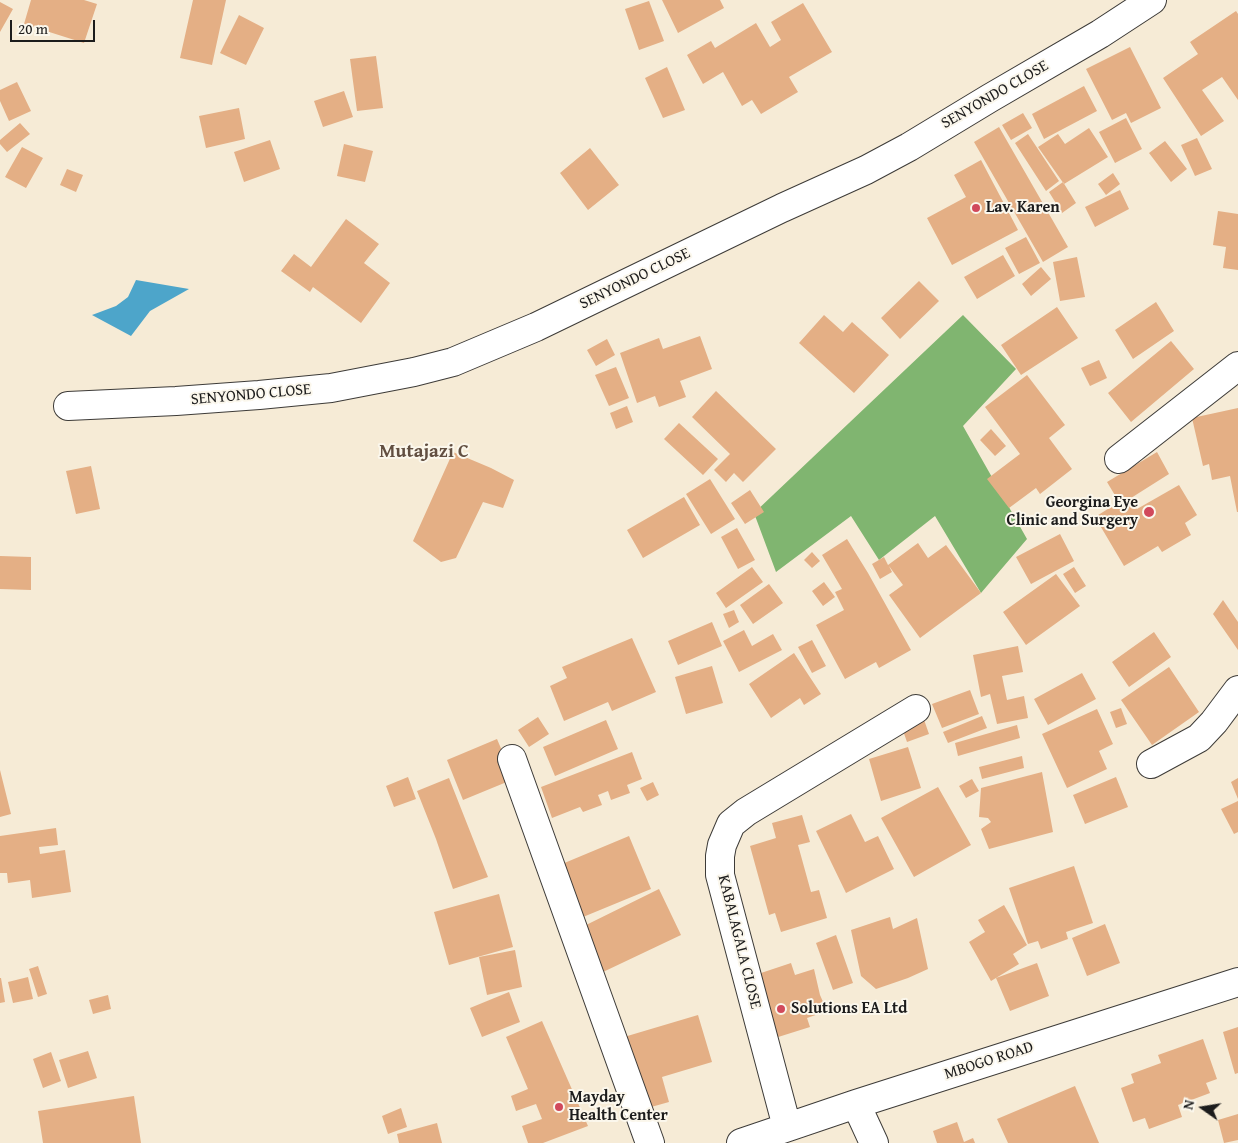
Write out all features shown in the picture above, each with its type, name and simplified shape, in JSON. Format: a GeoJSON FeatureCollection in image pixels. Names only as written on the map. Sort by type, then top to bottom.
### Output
{"type":"FeatureCollection","features":[{"type":"Feature","properties":{"kind":"street","name":"SENYONDO CLOSE"},"geometry":{"type":"LineString","coordinates":[[68,406],[176,401],[332,388],[414,372],[453,362],[536,327],[782,208],[866,170],[1100,34],[1152,0]]}},
{"type":"Feature","properties":{"kind":"street"},"geometry":{"type":"LineString","coordinates":[[1119,459],[1238,366]]}},
{"type":"Feature","properties":{"kind":"street"},"geometry":{"type":"LineString","coordinates":[[1151,764],[1199,738],[1214,722],[1238,690]]}},
{"type":"Feature","properties":{"kind":"street","name":"KABALAGALA CLOSE"},"geometry":{"type":"LineString","coordinates":[[787,1127],[720,875],[722,845],[731,824],[746,812],[916,709]]}},
{"type":"Feature","properties":{"kind":"street"},"geometry":{"type":"LineString","coordinates":[[512,759],[650,1143]]}},
{"type":"Feature","properties":{"kind":"street","name":"MBOGO ROAD"},"geometry":{"type":"LineString","coordinates":[[741,1143],[856,1104],[1238,982]]}},
{"type":"Feature","properties":{"kind":"street"},"geometry":{"type":"LineString","coordinates":[[856,1104],[874,1143]]}},
{"type":"Feature","properties":{"kind":"green space"},"geometry":{"type":"Polygon","coordinates":[[[963,315],[1016,369],[963,426],[1027,539],[981,593],[935,516],[879,560],[851,516],[776,572],[754,513],[963,315]]]}},
{"type":"Feature","properties":{"kind":"water"},"geometry":{"type":"Polygon","coordinates":[[[136,280],[189,289],[150,311],[131,336],[92,315],[116,306],[128,297],[136,280]]]}},
{"type":"Feature","properties":{"kind":"building"},"geometry":{"type":"Polygon","coordinates":[[[31,0],[84,0],[97,4],[84,43],[24,24],[31,0]]]}},
{"type":"Feature","properties":{"kind":"building"},"geometry":{"type":"Polygon","coordinates":[[[193,0],[226,0],[212,65],[180,58],[193,0]]]}},
{"type":"Feature","properties":{"kind":"building"},"geometry":{"type":"Polygon","coordinates":[[[662,0],[720,0],[724,8],[678,33],[662,0]]]}},
{"type":"Feature","properties":{"kind":"building"},"geometry":{"type":"Polygon","coordinates":[[[649,1],[664,41],[639,50],[625,9],[649,1]]]}},
{"type":"Feature","properties":{"kind":"building"},"geometry":{"type":"Polygon","coordinates":[[[0,2],[13,9],[0,32],[0,2]]]}},
{"type":"Feature","properties":{"kind":"building"},"geometry":{"type":"Polygon","coordinates":[[[803,3],[832,52],[789,77],[798,92],[761,114],[752,100],[742,106],[723,72],[703,84],[687,55],[711,41],[715,48],[756,23],[770,47],[781,40],[771,22],[803,3]]]}},
{"type":"Feature","properties":{"kind":"building"},"geometry":{"type":"Polygon","coordinates":[[[1236,11],[1238,14],[1238,100],[1222,77],[1202,90],[1224,121],[1201,136],[1163,78],[1198,54],[1190,42],[1236,11]]]}},
{"type":"Feature","properties":{"kind":"building"},"geometry":{"type":"Polygon","coordinates":[[[239,15],[264,28],[246,65],[220,53],[239,15]]]}},
{"type":"Feature","properties":{"kind":"building"},"geometry":{"type":"Polygon","coordinates":[[[1130,47],[1161,108],[1131,123],[1126,113],[1112,120],[1086,69],[1130,47]]]}},
{"type":"Feature","properties":{"kind":"building"},"geometry":{"type":"Polygon","coordinates":[[[376,56],[383,108],[357,111],[350,59],[376,56]]]}},
{"type":"Feature","properties":{"kind":"building"},"geometry":{"type":"Polygon","coordinates":[[[667,67],[685,110],[663,118],[645,78],[667,67]]]}},
{"type":"Feature","properties":{"kind":"building"},"geometry":{"type":"Polygon","coordinates":[[[17,82],[31,111],[9,121],[0,101],[0,90],[17,82]]]}},
{"type":"Feature","properties":{"kind":"building"},"geometry":{"type":"Polygon","coordinates":[[[1084,86],[1097,111],[1044,139],[1032,114],[1084,86]]]}},
{"type":"Feature","properties":{"kind":"building"},"geometry":{"type":"Polygon","coordinates":[[[344,91],[353,117],[323,127],[314,101],[344,91]]]}},
{"type":"Feature","properties":{"kind":"building"},"geometry":{"type":"Polygon","coordinates":[[[239,108],[245,139],[206,148],[199,116],[239,108]]]}},
{"type":"Feature","properties":{"kind":"building"},"geometry":{"type":"Polygon","coordinates":[[[1023,113],[1032,128],[1011,140],[1002,125],[1023,113]]]}},
{"type":"Feature","properties":{"kind":"building"},"geometry":{"type":"Polygon","coordinates":[[[1126,118],[1142,149],[1115,163],[1099,132],[1126,118]]]}},
{"type":"Feature","properties":{"kind":"building"},"geometry":{"type":"Polygon","coordinates":[[[20,123],[30,134],[7,152],[0,144],[0,140],[20,123]]]}},
{"type":"Feature","properties":{"kind":"building"},"geometry":{"type":"Polygon","coordinates":[[[999,127],[1068,247],[1043,262],[974,142],[999,127]]]}},
{"type":"Feature","properties":{"kind":"building"},"geometry":{"type":"Polygon","coordinates":[[[1089,128],[1108,157],[1064,184],[1038,147],[1058,134],[1065,144],[1089,128]]]}},
{"type":"Feature","properties":{"kind":"building"},"geometry":{"type":"Polygon","coordinates":[[[1028,134],[1059,181],[1046,191],[1015,143],[1028,134]]]}},
{"type":"Feature","properties":{"kind":"building"},"geometry":{"type":"Polygon","coordinates":[[[1197,138],[1212,169],[1195,176],[1181,145],[1197,138]]]}},
{"type":"Feature","properties":{"kind":"building"},"geometry":{"type":"Polygon","coordinates":[[[270,140],[280,169],[244,182],[234,152],[270,140]]]}},
{"type":"Feature","properties":{"kind":"building"},"geometry":{"type":"Polygon","coordinates":[[[1165,141],[1187,169],[1171,182],[1149,153],[1165,141]]]}},
{"type":"Feature","properties":{"kind":"building"},"geometry":{"type":"Polygon","coordinates":[[[344,144],[373,151],[365,182],[337,176],[344,144]]]}},
{"type":"Feature","properties":{"kind":"building"},"geometry":{"type":"Polygon","coordinates":[[[22,147],[43,158],[26,188],[5,177],[22,147]]]}},
{"type":"Feature","properties":{"kind":"building"},"geometry":{"type":"Polygon","coordinates":[[[590,148],[619,185],[588,210],[560,173],[590,148]]]}},
{"type":"Feature","properties":{"kind":"building","name":"Lav. Karen"},"geometry":{"type":"Polygon","coordinates":[[[981,160],[1018,230],[952,265],[927,218],[966,197],[954,175],[981,160]]]}},
{"type":"Feature","properties":{"kind":"building"},"geometry":{"type":"Polygon","coordinates":[[[67,169],[83,175],[76,192],[60,185],[67,169]]]}},
{"type":"Feature","properties":{"kind":"building"},"geometry":{"type":"Polygon","coordinates":[[[1113,173],[1120,184],[1106,195],[1098,184],[1113,173]]]}},
{"type":"Feature","properties":{"kind":"building"},"geometry":{"type":"Polygon","coordinates":[[[1063,182],[1076,203],[1062,213],[1049,192],[1063,182]]]}},
{"type":"Feature","properties":{"kind":"building"},"geometry":{"type":"Polygon","coordinates":[[[1120,190],[1129,209],[1095,227],[1085,207],[1120,190]]]}},
{"type":"Feature","properties":{"kind":"building"},"geometry":{"type":"Polygon","coordinates":[[[1218,211],[1238,214],[1238,270],[1223,268],[1226,247],[1213,245],[1218,211]]]}},
{"type":"Feature","properties":{"kind":"building"},"geometry":{"type":"Polygon","coordinates":[[[346,219],[379,244],[364,263],[390,283],[361,323],[313,287],[310,292],[281,271],[294,254],[311,267],[346,219]]]}},
{"type":"Feature","properties":{"kind":"building"},"geometry":{"type":"Polygon","coordinates":[[[1026,237],[1040,263],[1019,274],[1005,248],[1026,237]]]}},
{"type":"Feature","properties":{"kind":"building"},"geometry":{"type":"Polygon","coordinates":[[[1003,255],[1015,276],[977,299],[964,277],[1003,255]]]}},
{"type":"Feature","properties":{"kind":"building"},"geometry":{"type":"Polygon","coordinates":[[[1077,257],[1085,297],[1060,301],[1053,262],[1077,257]]]}},
{"type":"Feature","properties":{"kind":"building"},"geometry":{"type":"Polygon","coordinates":[[[1041,267],[1051,279],[1031,296],[1022,284],[1041,267]]]}},
{"type":"Feature","properties":{"kind":"building"},"geometry":{"type":"Polygon","coordinates":[[[919,281],[939,301],[900,339],[881,318],[919,281]]]}},
{"type":"Feature","properties":{"kind":"building"},"geometry":{"type":"Polygon","coordinates":[[[1156,302],[1174,331],[1133,359],[1115,330],[1156,302]]]}},
{"type":"Feature","properties":{"kind":"building"},"geometry":{"type":"Polygon","coordinates":[[[1057,307],[1078,338],[1021,375],[1001,345],[1057,307]]]}},
{"type":"Feature","properties":{"kind":"building"},"geometry":{"type":"Polygon","coordinates":[[[824,315],[843,332],[852,322],[889,355],[854,393],[799,343],[824,315]]]}},
{"type":"Feature","properties":{"kind":"building"},"geometry":{"type":"Polygon","coordinates":[[[700,336],[712,369],[680,381],[686,397],[659,407],[655,396],[637,403],[620,353],[659,338],[663,349],[700,336]]]}},
{"type":"Feature","properties":{"kind":"building"},"geometry":{"type":"Polygon","coordinates":[[[607,339],[615,355],[596,366],[587,350],[607,339]]]}},
{"type":"Feature","properties":{"kind":"building"},"geometry":{"type":"Polygon","coordinates":[[[1171,341],[1194,369],[1131,422],[1108,393],[1171,341]]]}},
{"type":"Feature","properties":{"kind":"building"},"geometry":{"type":"Polygon","coordinates":[[[1099,360],[1107,378],[1090,386],[1081,368],[1099,360]]]}},
{"type":"Feature","properties":{"kind":"building"},"geometry":{"type":"Polygon","coordinates":[[[616,367],[629,398],[609,406],[595,375],[616,367]]]}},
{"type":"Feature","properties":{"kind":"building"},"geometry":{"type":"Polygon","coordinates":[[[1027,375],[1065,425],[1049,438],[1072,469],[1040,494],[1036,488],[1009,508],[987,479],[1020,454],[985,407],[1027,375]]]}},
{"type":"Feature","properties":{"kind":"building"},"geometry":{"type":"Polygon","coordinates":[[[716,391],[776,449],[743,482],[734,473],[726,482],[714,470],[730,454],[692,417],[716,391]]]}},
{"type":"Feature","properties":{"kind":"building"},"geometry":{"type":"Polygon","coordinates":[[[627,406],[633,422],[616,429],[610,413],[627,406]]]}},
{"type":"Feature","properties":{"kind":"building"},"geometry":{"type":"Polygon","coordinates":[[[1238,408],[1237,512],[1230,476],[1212,480],[1209,464],[1203,466],[1192,418],[1238,408]]]}},
{"type":"Feature","properties":{"kind":"building"},"geometry":{"type":"Polygon","coordinates":[[[679,423],[718,459],[703,475],[664,439],[679,423]]]}},
{"type":"Feature","properties":{"kind":"building"},"geometry":{"type":"Polygon","coordinates":[[[991,429],[1006,446],[995,456],[980,440],[991,429]]]}},
{"type":"Feature","properties":{"kind":"building"},"geometry":{"type":"Polygon","coordinates":[[[453,452],[514,480],[503,508],[483,502],[456,558],[441,562],[413,541],[453,452]]]}},
{"type":"Feature","properties":{"kind":"building","name":"Georgina Eye Clinic and Surgery"},"geometry":{"type":"Polygon","coordinates":[[[1157,452],[1169,474],[1131,498],[1137,509],[1179,485],[1197,515],[1185,523],[1191,535],[1162,552],[1158,546],[1124,566],[1095,517],[1119,502],[1107,482],[1157,452]]]}},
{"type":"Feature","properties":{"kind":"building"},"geometry":{"type":"Polygon","coordinates":[[[91,466],[100,509],[76,514],[66,471],[91,466]]]}},
{"type":"Feature","properties":{"kind":"building"},"geometry":{"type":"Polygon","coordinates":[[[710,479],[735,519],[711,534],[686,494],[710,479]]]}},
{"type":"Feature","properties":{"kind":"building"},"geometry":{"type":"Polygon","coordinates":[[[750,490],[764,512],[745,524],[731,503],[750,490]]]}},
{"type":"Feature","properties":{"kind":"building"},"geometry":{"type":"Polygon","coordinates":[[[684,497],[700,525],[643,558],[627,530],[684,497]]]}},
{"type":"Feature","properties":{"kind":"building"},"geometry":{"type":"Polygon","coordinates":[[[737,528],[755,560],[738,569],[721,537],[737,528]]]}},
{"type":"Feature","properties":{"kind":"building"},"geometry":{"type":"Polygon","coordinates":[[[1060,534],[1074,561],[1031,584],[1016,557],[1060,534]]]}},
{"type":"Feature","properties":{"kind":"building"},"geometry":{"type":"Polygon","coordinates":[[[847,539],[911,650],[879,668],[876,662],[845,679],[816,625],[844,610],[835,592],[842,589],[822,555],[847,539]]]}},
{"type":"Feature","properties":{"kind":"building"},"geometry":{"type":"Polygon","coordinates":[[[918,543],[928,558],[946,545],[981,593],[920,638],[889,595],[903,585],[889,566],[892,572],[880,579],[872,564],[884,557],[888,565],[918,543]]]}},
{"type":"Feature","properties":{"kind":"building"},"geometry":{"type":"Polygon","coordinates":[[[812,552],[820,561],[812,568],[804,560],[812,552]]]}},
{"type":"Feature","properties":{"kind":"building"},"geometry":{"type":"Polygon","coordinates":[[[0,556],[31,557],[31,590],[0,589],[0,556]]]}},
{"type":"Feature","properties":{"kind":"building"},"geometry":{"type":"Polygon","coordinates":[[[752,567],[763,582],[726,608],[716,593],[752,567]]]}},
{"type":"Feature","properties":{"kind":"building"},"geometry":{"type":"Polygon","coordinates":[[[1074,567],[1086,586],[1075,593],[1063,574],[1074,567]]]}},
{"type":"Feature","properties":{"kind":"building"},"geometry":{"type":"Polygon","coordinates":[[[1056,574],[1080,606],[1026,645],[1003,612],[1056,574]]]}},
{"type":"Feature","properties":{"kind":"building"},"geometry":{"type":"Polygon","coordinates":[[[824,582],[835,597],[823,606],[812,591],[824,582]]]}},
{"type":"Feature","properties":{"kind":"building"},"geometry":{"type":"Polygon","coordinates":[[[769,584],[783,603],[753,624],[740,605],[769,584]]]}},
{"type":"Feature","properties":{"kind":"building"},"geometry":{"type":"Polygon","coordinates":[[[1223,600],[1238,622],[1238,650],[1213,614],[1223,600]]]}},
{"type":"Feature","properties":{"kind":"building"},"geometry":{"type":"Polygon","coordinates":[[[734,610],[739,622],[729,628],[723,614],[734,610]]]}},
{"type":"Feature","properties":{"kind":"building"},"geometry":{"type":"Polygon","coordinates":[[[712,622],[722,646],[678,665],[668,641],[712,622]]]}},
{"type":"Feature","properties":{"kind":"building"},"geometry":{"type":"Polygon","coordinates":[[[744,630],[752,646],[773,634],[782,650],[739,672],[723,641],[744,630]]]}},
{"type":"Feature","properties":{"kind":"building"},"geometry":{"type":"Polygon","coordinates":[[[1154,632],[1171,657],[1129,687],[1112,662],[1154,632]]]}},
{"type":"Feature","properties":{"kind":"building"},"geometry":{"type":"Polygon","coordinates":[[[632,638],[656,692],[612,711],[608,702],[564,721],[550,686],[567,678],[562,667],[632,638]]]}},
{"type":"Feature","properties":{"kind":"building"},"geometry":{"type":"Polygon","coordinates":[[[812,640],[826,666],[812,673],[798,647],[812,640]]]}},
{"type":"Feature","properties":{"kind":"building"},"geometry":{"type":"Polygon","coordinates":[[[1018,646],[1023,672],[1002,676],[1007,700],[1024,696],[1028,718],[997,724],[990,694],[981,697],[973,655],[1018,646]]]}},
{"type":"Feature","properties":{"kind":"building"},"geometry":{"type":"Polygon","coordinates":[[[794,653],[821,694],[804,705],[800,698],[771,718],[749,684],[794,653]]]}},
{"type":"Feature","properties":{"kind":"building"},"geometry":{"type":"Polygon","coordinates":[[[712,666],[723,703],[686,714],[675,677],[712,666]]]}},
{"type":"Feature","properties":{"kind":"building"},"geometry":{"type":"Polygon","coordinates":[[[1169,667],[1199,712],[1152,745],[1121,700],[1169,667]]]}},
{"type":"Feature","properties":{"kind":"building"},"geometry":{"type":"Polygon","coordinates":[[[1082,673],[1096,699],[1048,725],[1034,699],[1082,673]]]}},
{"type":"Feature","properties":{"kind":"building"},"geometry":{"type":"Polygon","coordinates":[[[970,690],[979,714],[942,728],[932,704],[970,690]]]}},
{"type":"Feature","properties":{"kind":"building"},"geometry":{"type":"Polygon","coordinates":[[[1121,708],[1127,724],[1116,728],[1110,712],[1121,708]]]}},
{"type":"Feature","properties":{"kind":"building"},"geometry":{"type":"Polygon","coordinates":[[[1097,709],[1113,744],[1099,751],[1107,769],[1067,788],[1042,734],[1097,709]]]}},
{"type":"Feature","properties":{"kind":"building"},"geometry":{"type":"Polygon","coordinates":[[[922,714],[929,734],[907,742],[900,722],[922,714]]]}},
{"type":"Feature","properties":{"kind":"building"},"geometry":{"type":"Polygon","coordinates":[[[982,716],[987,728],[948,743],[943,732],[982,716]]]}},
{"type":"Feature","properties":{"kind":"building"},"geometry":{"type":"Polygon","coordinates":[[[538,717],[549,734],[529,747],[518,730],[538,717]]]}},
{"type":"Feature","properties":{"kind":"building"},"geometry":{"type":"Polygon","coordinates":[[[606,720],[618,749],[555,776],[543,747],[606,720]]]}},
{"type":"Feature","properties":{"kind":"building"},"geometry":{"type":"Polygon","coordinates":[[[1017,725],[1020,738],[958,756],[955,743],[1017,725]]]}},
{"type":"Feature","properties":{"kind":"building"},"geometry":{"type":"Polygon","coordinates":[[[497,739],[514,779],[463,800],[447,760],[497,739]]]}},
{"type":"Feature","properties":{"kind":"building"},"geometry":{"type":"Polygon","coordinates":[[[908,747],[921,788],[881,801],[869,759],[908,747]]]}},
{"type":"Feature","properties":{"kind":"building"},"geometry":{"type":"Polygon","coordinates":[[[632,752],[642,779],[627,785],[630,793],[611,800],[608,791],[598,795],[602,805],[583,812],[580,807],[552,818],[541,787],[632,752]]]}},
{"type":"Feature","properties":{"kind":"building"},"geometry":{"type":"Polygon","coordinates":[[[1022,756],[1024,768],[982,779],[979,767],[1022,756]]]}},
{"type":"Feature","properties":{"kind":"building"},"geometry":{"type":"Polygon","coordinates":[[[0,770],[11,814],[0,817],[0,770]]]}},
{"type":"Feature","properties":{"kind":"building"},"geometry":{"type":"Polygon","coordinates":[[[1042,772],[1053,832],[989,849],[981,829],[991,822],[988,818],[979,817],[981,788],[1042,772]]]}},
{"type":"Feature","properties":{"kind":"building"},"geometry":{"type":"Polygon","coordinates":[[[408,777],[416,799],[394,807],[386,786],[408,777]]]}},
{"type":"Feature","properties":{"kind":"building"},"geometry":{"type":"Polygon","coordinates":[[[1116,777],[1128,807],[1085,824],[1073,795],[1116,777]]]}},
{"type":"Feature","properties":{"kind":"building"},"geometry":{"type":"Polygon","coordinates":[[[449,778],[488,877],[453,889],[417,791],[449,778]]]}},
{"type":"Feature","properties":{"kind":"building"},"geometry":{"type":"Polygon","coordinates":[[[1238,778],[1238,799],[1231,782],[1238,778]]]}},
{"type":"Feature","properties":{"kind":"building"},"geometry":{"type":"Polygon","coordinates":[[[972,779],[979,791],[966,798],[959,786],[972,779]]]}},
{"type":"Feature","properties":{"kind":"building"},"geometry":{"type":"Polygon","coordinates":[[[653,782],[659,795],[647,801],[640,788],[653,782]]]}},
{"type":"Feature","properties":{"kind":"building"},"geometry":{"type":"Polygon","coordinates":[[[938,787],[971,845],[914,877],[881,818],[938,787]]]}},
{"type":"Feature","properties":{"kind":"building"},"geometry":{"type":"Polygon","coordinates":[[[1238,801],[1238,832],[1234,834],[1221,809],[1238,801]]]}},
{"type":"Feature","properties":{"kind":"building"},"geometry":{"type":"Polygon","coordinates":[[[851,814],[865,842],[878,836],[894,869],[846,893],[816,831],[851,814]]]}},
{"type":"Feature","properties":{"kind":"building"},"geometry":{"type":"Polygon","coordinates":[[[802,815],[810,842],[798,845],[811,892],[819,890],[827,918],[781,932],[775,913],[769,915],[750,846],[776,838],[772,823],[802,815]]]}},
{"type":"Feature","properties":{"kind":"building"},"geometry":{"type":"Polygon","coordinates":[[[56,828],[58,845],[39,847],[40,854],[65,850],[71,892],[32,898],[30,880],[8,883],[7,873],[0,873],[0,836],[56,828]]]}},
{"type":"Feature","properties":{"kind":"building"},"geometry":{"type":"Polygon","coordinates":[[[629,836],[651,889],[583,917],[562,864],[629,836]]]}},
{"type":"Feature","properties":{"kind":"building"},"geometry":{"type":"Polygon","coordinates":[[[1074,866],[1093,923],[1066,932],[1068,939],[1041,949],[1038,941],[1028,944],[1009,888],[1074,866]]]}},
{"type":"Feature","properties":{"kind":"building"},"geometry":{"type":"Polygon","coordinates":[[[659,889],[681,935],[603,972],[582,927],[659,889]]]}},
{"type":"Feature","properties":{"kind":"building"},"geometry":{"type":"Polygon","coordinates":[[[499,894],[513,947],[449,965],[434,912],[499,894]]]}},
{"type":"Feature","properties":{"kind":"building"},"geometry":{"type":"Polygon","coordinates":[[[1004,905],[1027,945],[1013,954],[1019,964],[991,981],[969,942],[985,932],[978,920],[1004,905]]]}},
{"type":"Feature","properties":{"kind":"building"},"geometry":{"type":"Polygon","coordinates":[[[890,917],[893,929],[917,918],[928,969],[876,989],[861,976],[851,930],[890,917]]]}},
{"type":"Feature","properties":{"kind":"building"},"geometry":{"type":"Polygon","coordinates":[[[1105,924],[1120,963],[1087,976],[1072,938],[1105,924]]]}},
{"type":"Feature","properties":{"kind":"building"},"geometry":{"type":"Polygon","coordinates":[[[836,935],[853,983],[833,990],[816,943],[836,935]]]}},
{"type":"Feature","properties":{"kind":"building"},"geometry":{"type":"Polygon","coordinates":[[[515,950],[522,987],[487,995],[479,957],[515,950]]]}},
{"type":"Feature","properties":{"kind":"building"},"geometry":{"type":"Polygon","coordinates":[[[791,963],[795,975],[814,969],[820,995],[827,1011],[807,1018],[810,1027],[775,1038],[755,975],[791,963]]]}},
{"type":"Feature","properties":{"kind":"building"},"geometry":{"type":"Polygon","coordinates":[[[1037,963],[1049,996],[1010,1011],[996,978],[1037,963]]]}},
{"type":"Feature","properties":{"kind":"building"},"geometry":{"type":"Polygon","coordinates":[[[38,966],[47,994],[38,997],[29,969],[38,966]]]}},
{"type":"Feature","properties":{"kind":"building"},"geometry":{"type":"Polygon","coordinates":[[[28,977],[33,999],[13,1003],[8,982],[28,977]]]}},
{"type":"Feature","properties":{"kind":"building"},"geometry":{"type":"Polygon","coordinates":[[[0,978],[5,1002],[0,1003],[0,978]]]}},
{"type":"Feature","properties":{"kind":"building"},"geometry":{"type":"Polygon","coordinates":[[[509,992],[520,1022],[482,1037],[470,1008],[509,992]]]}},
{"type":"Feature","properties":{"kind":"building"},"geometry":{"type":"Polygon","coordinates":[[[108,995],[111,1009],[93,1014],[89,1000],[108,995]]]}},
{"type":"Feature","properties":{"kind":"building"},"geometry":{"type":"Polygon","coordinates":[[[698,1015],[712,1062],[662,1077],[669,1102],[644,1109],[624,1037],[698,1015]]]}},
{"type":"Feature","properties":{"kind":"building"},"geometry":{"type":"Polygon","coordinates":[[[542,1021],[588,1126],[543,1143],[528,1143],[522,1126],[542,1119],[536,1104],[516,1111],[511,1096],[528,1089],[506,1037],[542,1021]]]}},
{"type":"Feature","properties":{"kind":"building"},"geometry":{"type":"Polygon","coordinates":[[[1238,1027],[1238,1073],[1235,1074],[1223,1032],[1238,1027]]]}},
{"type":"Feature","properties":{"kind":"building"},"geometry":{"type":"Polygon","coordinates":[[[1203,1039],[1217,1079],[1206,1083],[1210,1093],[1178,1105],[1182,1117],[1149,1129],[1145,1118],[1133,1122],[1121,1088],[1134,1083],[1131,1074],[1161,1063],[1158,1055],[1203,1039]]]}},
{"type":"Feature","properties":{"kind":"building"},"geometry":{"type":"Polygon","coordinates":[[[88,1051],[97,1078],[68,1088],[59,1060],[88,1051]]]}},
{"type":"Feature","properties":{"kind":"building"},"geometry":{"type":"Polygon","coordinates":[[[51,1052],[61,1081],[43,1088],[33,1059],[51,1052]]]}},
{"type":"Feature","properties":{"kind":"building"},"geometry":{"type":"Polygon","coordinates":[[[1075,1086],[1099,1143],[1008,1143],[997,1119],[1075,1086]]]}},
{"type":"Feature","properties":{"kind":"building"},"geometry":{"type":"Polygon","coordinates":[[[134,1096],[141,1143],[43,1143],[38,1111],[134,1096]]]}},
{"type":"Feature","properties":{"kind":"building"},"geometry":{"type":"Polygon","coordinates":[[[401,1108],[407,1127],[388,1134],[382,1116],[401,1108]]]}},
{"type":"Feature","properties":{"kind":"building"},"geometry":{"type":"Polygon","coordinates":[[[1238,1114],[1238,1140],[1224,1143],[1218,1120],[1238,1114]]]}},
{"type":"Feature","properties":{"kind":"building"},"geometry":{"type":"Polygon","coordinates":[[[957,1122],[964,1142],[973,1138],[975,1143],[937,1143],[933,1131],[957,1122]]]}},
{"type":"Feature","properties":{"kind":"building"},"geometry":{"type":"Polygon","coordinates":[[[437,1123],[442,1143],[399,1143],[397,1134],[437,1123]]]}},
{"type":"Feature","properties":{"kind":"place","name":"Lav. Karen"},"geometry":{"type":"Point","coordinates":[976,208]}},
{"type":"Feature","properties":{"kind":"place","name":"Georgina Eye Clinic and Surgery"},"geometry":{"type":"Point","coordinates":[1149,512]}},
{"type":"Feature","properties":{"kind":"place","name":"Solutions EA Ltd"},"geometry":{"type":"Point","coordinates":[781,1009]}},
{"type":"Feature","properties":{"kind":"place","name":"Mayday Health Center"},"geometry":{"type":"Point","coordinates":[559,1107]}},
{"type":"Feature","properties":{"kind":"district","name":"Mutajazi C"},"geometry":{"type":"Point","coordinates":[424,452]}}]}
